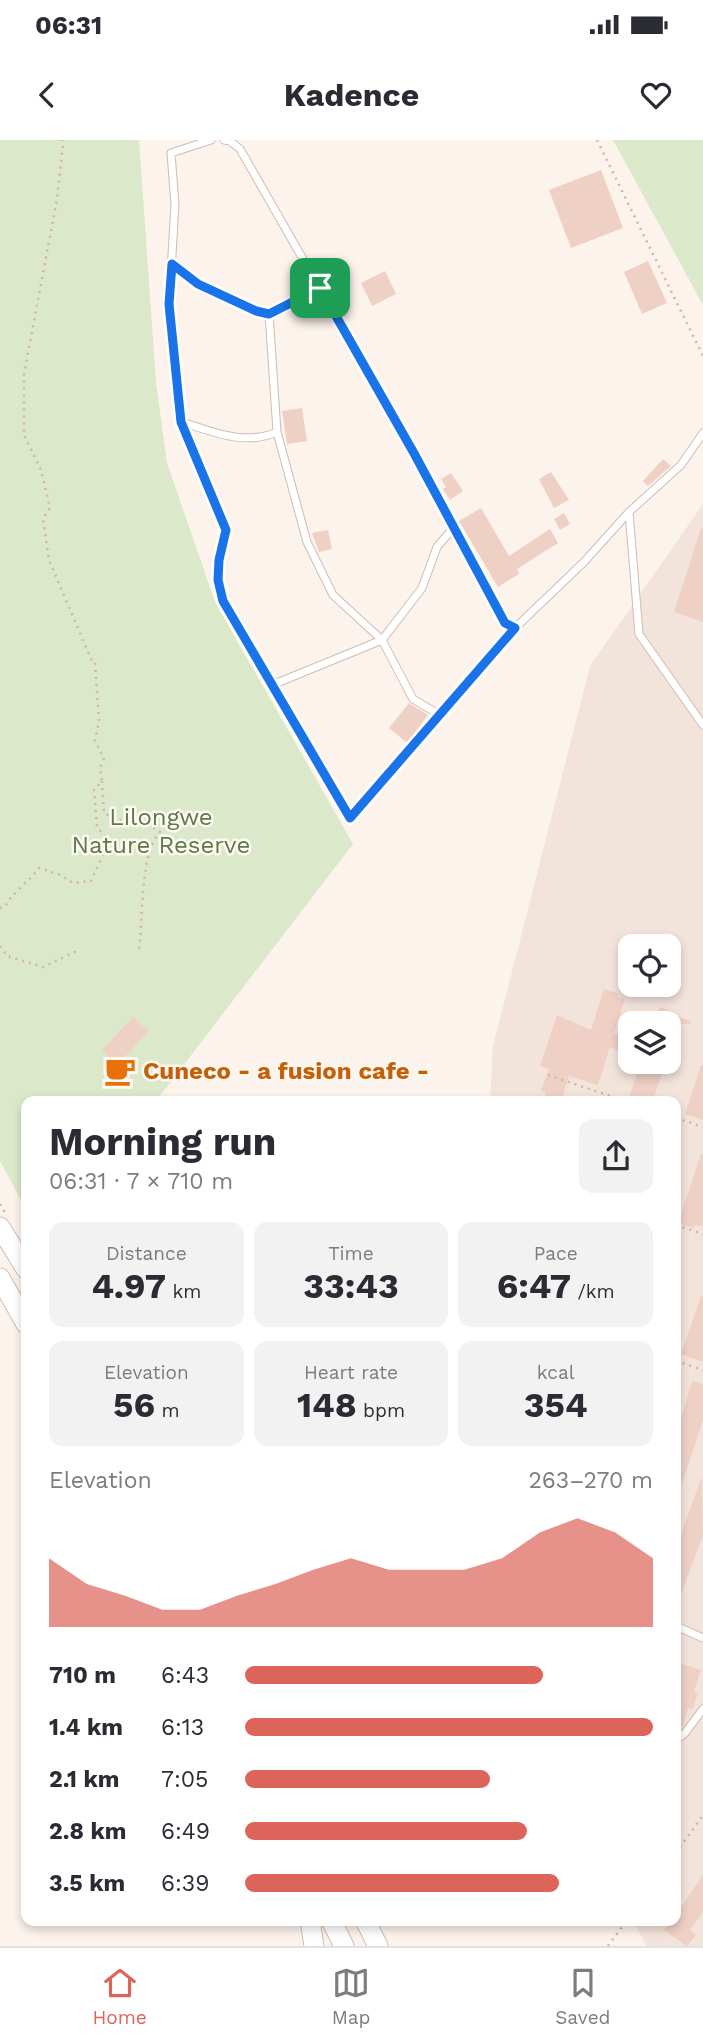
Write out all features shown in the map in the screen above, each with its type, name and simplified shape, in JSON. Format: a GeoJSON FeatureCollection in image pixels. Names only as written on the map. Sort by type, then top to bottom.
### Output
{"type":"FeatureCollection","features":[{"type":"Feature","properties":{"kind":"main road"},"geometry":{"type":"LineString","coordinates":[[0,1227],[21,1261]]}},
{"type":"Feature","properties":{"kind":"main road"},"geometry":{"type":"LineString","coordinates":[[0,1278],[21,1315]]}},
{"type":"Feature","properties":{"kind":"main road"},"geometry":{"type":"LineString","coordinates":[[311,1926],[314,1946]]}},
{"type":"Feature","properties":{"kind":"main road"},"geometry":{"type":"LineString","coordinates":[[334,1926],[344,1946]]}},
{"type":"Feature","properties":{"kind":"main road"},"geometry":{"type":"LineString","coordinates":[[368,1926],[378,1946]]}},
{"type":"Feature","properties":{"kind":"lane"},"geometry":{"type":"LineString","coordinates":[[211,140],[171,152],[175,205],[169,304],[181,422],[226,530],[219,560],[218,580],[223,601],[350,818],[515,628],[584,562],[629,512],[681,465],[703,433]]}},
{"type":"Feature","properties":{"kind":"lane"},"geometry":{"type":"LineString","coordinates":[[224,140],[240,149],[454,527],[505,623],[515,628]]}},
{"type":"Feature","properties":{"kind":"lane"},"geometry":{"type":"LineString","coordinates":[[172,264],[198,284],[256,311],[269,314],[320,288]]}},
{"type":"Feature","properties":{"kind":"lane"},"geometry":{"type":"LineString","coordinates":[[269,314],[277,432],[307,542],[333,596],[382,640],[413,699],[440,715]]}},
{"type":"Feature","properties":{"kind":"lane"},"geometry":{"type":"LineString","coordinates":[[181,422],[229,437],[262,438],[277,432]]}},
{"type":"Feature","properties":{"kind":"lane"},"geometry":{"type":"LineString","coordinates":[[629,512],[639,634],[703,725]]}},
{"type":"Feature","properties":{"kind":"lane"},"geometry":{"type":"LineString","coordinates":[[272,685],[382,640],[422,588],[437,547],[454,527]]}},
{"type":"Feature","properties":{"kind":"lane"},"geometry":{"type":"LineString","coordinates":[[681,1628],[703,1638]]}},
{"type":"Feature","properties":{"kind":"lane"},"geometry":{"type":"LineString","coordinates":[[681,1737],[703,1709]]}},
{"type":"Feature","properties":{"kind":"path"},"geometry":{"type":"LineString","coordinates":[[62,140],[57,199],[23,374],[24,435],[41,470],[50,508],[43,520],[49,560],[91,659],[95,661],[99,721],[95,741],[104,758],[100,769],[104,813],[114,820],[148,823],[159,832],[154,837],[146,862],[139,950]]}},
{"type":"Feature","properties":{"kind":"path"},"geometry":{"type":"LineString","coordinates":[[597,140],[703,356]]}},
{"type":"Feature","properties":{"kind":"path"},"geometry":{"type":"LineString","coordinates":[[0,908],[6,906],[8,900],[26,885],[39,869],[61,875],[73,883],[91,881],[108,843],[97,827],[94,790],[102,781]]}},
{"type":"Feature","properties":{"kind":"path"},"geometry":{"type":"LineString","coordinates":[[0,946],[7,956],[43,967],[77,951]]}},
{"type":"Feature","properties":{"kind":"path"},"geometry":{"type":"LineString","coordinates":[[548,1075],[610,1096]]}},
{"type":"Feature","properties":{"kind":"path"},"geometry":{"type":"LineString","coordinates":[[681,1120],[703,1127]]}},
{"type":"Feature","properties":{"kind":"path"},"geometry":{"type":"LineString","coordinates":[[681,1227],[703,1234]]}},
{"type":"Feature","properties":{"kind":"path"},"geometry":{"type":"LineString","coordinates":[[681,1362],[703,1370]]}},
{"type":"Feature","properties":{"kind":"path"},"geometry":{"type":"LineString","coordinates":[[681,1846],[703,1815]]}},
{"type":"Feature","properties":{"kind":"path"},"geometry":{"type":"LineString","coordinates":[[608,1946],[623,1926]]}},
{"type":"Feature","properties":{"kind":"shaded area"},"geometry":{"type":"Polygon","coordinates":[[[703,504],[703,1946],[647,1946],[635,1926],[681,1926],[681,1096],[490,1096],[493,1046],[590,666],[703,504]]]}},
{"type":"Feature","properties":{"kind":"green space","name":"Lilongwe Nature Reserve"},"geometry":{"type":"Polygon","coordinates":[[[0,140],[139,140],[156,382],[167,463],[215,602],[353,844],[160,1096],[21,1096],[21,1200],[0,1161],[0,140]]]}},
{"type":"Feature","properties":{"kind":"green space"},"geometry":{"type":"Polygon","coordinates":[[[613,140],[703,140],[703,305],[613,140]]]}},
{"type":"Feature","properties":{"kind":"building"},"geometry":{"type":"Polygon","coordinates":[[[601,170],[623,228],[571,248],[549,190],[601,170]]]}},
{"type":"Feature","properties":{"kind":"building"},"geometry":{"type":"Polygon","coordinates":[[[648,261],[667,303],[642,314],[624,272],[648,261]]]}},
{"type":"Feature","properties":{"kind":"building"},"geometry":{"type":"Polygon","coordinates":[[[385,271],[396,294],[372,306],[361,283],[385,271]]]}},
{"type":"Feature","properties":{"kind":"building"},"geometry":{"type":"Polygon","coordinates":[[[302,408],[307,441],[287,444],[282,411],[302,408]]]}},
{"type":"Feature","properties":{"kind":"building"},"geometry":{"type":"Polygon","coordinates":[[[663,459],[671,466],[648,486],[643,481],[663,459]]]}},
{"type":"Feature","properties":{"kind":"building"},"geometry":{"type":"Polygon","coordinates":[[[551,472],[569,500],[554,508],[539,479],[551,472]]]}},
{"type":"Feature","properties":{"kind":"building"},"geometry":{"type":"Polygon","coordinates":[[[451,473],[463,491],[450,500],[443,489],[446,487],[441,479],[451,473]]]}},
{"type":"Feature","properties":{"kind":"building"},"geometry":{"type":"Polygon","coordinates":[[[481,508],[509,556],[550,529],[558,543],[517,569],[519,574],[498,587],[459,521],[481,508]]]}},
{"type":"Feature","properties":{"kind":"building"},"geometry":{"type":"Polygon","coordinates":[[[564,513],[570,524],[560,530],[554,519],[564,513]]]}},
{"type":"Feature","properties":{"kind":"building"},"geometry":{"type":"Polygon","coordinates":[[[701,528],[703,529],[703,622],[674,612],[701,528]]]}},
{"type":"Feature","properties":{"kind":"building"},"geometry":{"type":"Polygon","coordinates":[[[328,530],[332,549],[319,552],[312,533],[328,530]]]}},
{"type":"Feature","properties":{"kind":"building"},"geometry":{"type":"Polygon","coordinates":[[[409,703],[428,715],[407,743],[389,728],[409,703]]]}},
{"type":"Feature","properties":{"kind":"building"},"geometry":{"type":"Polygon","coordinates":[[[604,989],[618,993],[617,997],[625,999],[621,1011],[618,1011],[614,1033],[618,1034],[618,1050],[610,1047],[598,1085],[569,1076],[563,1096],[545,1096],[546,1092],[541,1091],[549,1069],[540,1066],[557,1015],[591,1030],[604,989]]]}},
{"type":"Feature","properties":{"kind":"building"},"geometry":{"type":"Polygon","coordinates":[[[133,1017],[149,1031],[117,1065],[102,1050],[133,1017]]]}},
{"type":"Feature","properties":{"kind":"building"},"geometry":{"type":"Polygon","coordinates":[[[681,1018],[691,1021],[691,1024],[681,1024],[681,1018]]]}},
{"type":"Feature","properties":{"kind":"building"},"geometry":{"type":"Polygon","coordinates":[[[703,1065],[703,1120],[685,1114],[703,1065]]]}},
{"type":"Feature","properties":{"kind":"building"},"geometry":{"type":"Polygon","coordinates":[[[637,1074],[662,1074],[654,1096],[630,1096],[637,1074]]]}},
{"type":"Feature","properties":{"kind":"building"},"geometry":{"type":"Polygon","coordinates":[[[701,1154],[703,1227],[695,1225],[694,1228],[681,1224],[681,1214],[701,1154]]]}},
{"type":"Feature","properties":{"kind":"building"},"geometry":{"type":"Polygon","coordinates":[[[703,1296],[703,1362],[681,1354],[703,1296]]]}},
{"type":"Feature","properties":{"kind":"building"},"geometry":{"type":"Polygon","coordinates":[[[692,1381],[703,1384],[703,1420],[681,1487],[681,1420],[692,1381]]]}},
{"type":"Feature","properties":{"kind":"building"},"geometry":{"type":"Polygon","coordinates":[[[702,1476],[703,1535],[681,1594],[681,1534],[702,1476]]]}},
{"type":"Feature","properties":{"kind":"building"},"geometry":{"type":"Polygon","coordinates":[[[681,1664],[701,1670],[694,1692],[698,1693],[693,1709],[688,1708],[681,1728],[681,1664]]]}},
{"type":"Feature","properties":{"kind":"building"},"geometry":{"type":"Polygon","coordinates":[[[703,1875],[703,1912],[690,1930],[696,1935],[687,1946],[664,1930],[667,1926],[681,1926],[681,1907],[703,1875]]]}},
{"type":"Feature","properties":{"kind":"place","name":"Cuneco - a fusion cafe -"},"geometry":{"type":"Point","coordinates":[120,1071]}},
{"type":"Feature","properties":{"kind":"route"},"geometry":{"type":"LineString","coordinates":[[172,264],[198,284],[256,311],[269,314],[320,288],[415,455],[505,623],[515,628],[350,818],[223,601],[218,580],[219,560],[226,530],[181,422],[169,304],[172,264]]}}]}
